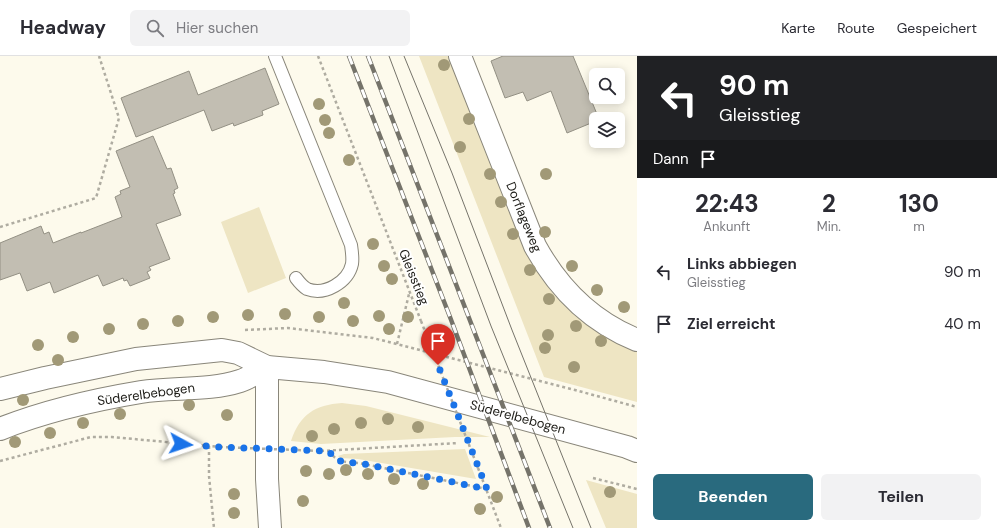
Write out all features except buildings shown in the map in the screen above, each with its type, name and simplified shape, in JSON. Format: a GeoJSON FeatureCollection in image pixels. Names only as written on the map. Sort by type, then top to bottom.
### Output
{"type":"FeatureCollection","features":[{"type":"Feature","properties":{"kind":"main road","name":"Dorflageweg"},"geometry":{"type":"LineString","coordinates":[[460,56],[535,246],[544,264],[577,303],[609,326],[637,340]]}},
{"type":"Feature","properties":{"kind":"main road","name":"Süderelbebogen"},"geometry":{"type":"LineString","coordinates":[[0,389],[136,359],[222,350],[238,353],[267,366],[324,372],[388,382],[634,449]]}},
{"type":"Feature","properties":{"kind":"main road","name":"Süderelbebogen"},"geometry":{"type":"LineString","coordinates":[[0,429],[18,422],[74,406],[111,398],[143,392],[228,384],[242,380],[267,366]]}},
{"type":"Feature","properties":{"kind":"main road"},"geometry":{"type":"LineString","coordinates":[[267,366],[270,528]]}},
{"type":"Feature","properties":{"kind":"lane"},"geometry":{"type":"LineString","coordinates":[[275,56],[353,254],[350,271],[341,282],[335,286],[320,290],[307,289],[300,284],[296,278]]}},
{"type":"Feature","properties":{"kind":"path"},"geometry":{"type":"LineString","coordinates":[[0,227],[96,198],[118,118],[99,56]]}},
{"type":"Feature","properties":{"kind":"path","name":"Gleisstieg"},"geometry":{"type":"LineString","coordinates":[[318,56],[501,528]]}},
{"type":"Feature","properties":{"kind":"path"},"geometry":{"type":"LineString","coordinates":[[397,344],[410,294]]}},
{"type":"Feature","properties":{"kind":"path"},"geometry":{"type":"LineString","coordinates":[[0,461],[91,437],[112,437],[220,447],[321,451],[458,443]]}},
{"type":"Feature","properties":{"kind":"path"},"geometry":{"type":"LineString","coordinates":[[209,446],[209,476],[214,528]]}},
{"type":"Feature","properties":{"kind":"path"},"geometry":{"type":"LineString","coordinates":[[329,451],[335,459],[339,461],[359,463],[487,489]]}},
{"type":"Feature","properties":{"kind":"path"},"geometry":{"type":"LineString","coordinates":[[593,478],[637,489]]}},
{"type":"Feature","properties":{"kind":"shaded area"},"geometry":{"type":"Polygon","coordinates":[[[419,56],[449,56],[515,227],[530,258],[549,288],[577,317],[606,335],[637,350],[637,402],[544,377],[419,56]]]}},
{"type":"Feature","properties":{"kind":"shaded area"},"geometry":{"type":"Polygon","coordinates":[[[259,207],[286,278],[248,293],[221,222],[259,207]]]}},
{"type":"Feature","properties":{"kind":"shaded area"},"geometry":{"type":"Polygon","coordinates":[[[342,403],[366,406],[490,437],[455,437],[321,444],[291,441],[299,424],[310,413],[324,406],[342,403]]]}},
{"type":"Feature","properties":{"kind":"shaded area"},"geometry":{"type":"Polygon","coordinates":[[[465,449],[476,479],[358,459],[340,458],[338,456],[344,454],[465,449]]]}},
{"type":"Feature","properties":{"kind":"shaded area"},"geometry":{"type":"Polygon","coordinates":[[[586,480],[637,494],[637,528],[606,528],[586,480]]]}},
{"type":"Feature","properties":{"kind":"tram line"},"geometry":{"type":"LineString","coordinates":[[389,56],[491,326],[573,528]]}},
{"type":"Feature","properties":{"kind":"tram line"},"geometry":{"type":"LineString","coordinates":[[404,56],[452,173],[512,330],[591,528]]}},
{"type":"Feature","properties":{"kind":"railway"},"geometry":{"type":"LineString","coordinates":[[349,56],[450,317],[529,528]]}},
{"type":"Feature","properties":{"kind":"railway"},"geometry":{"type":"LineString","coordinates":[[368,56],[550,528]]}},
{"type":"Feature","properties":{"kind":"route"},"geometry":{"type":"LineString","coordinates":[[181,444],[329,451],[332,456],[339,461],[359,463],[487,489],[438,365]]}}]}
